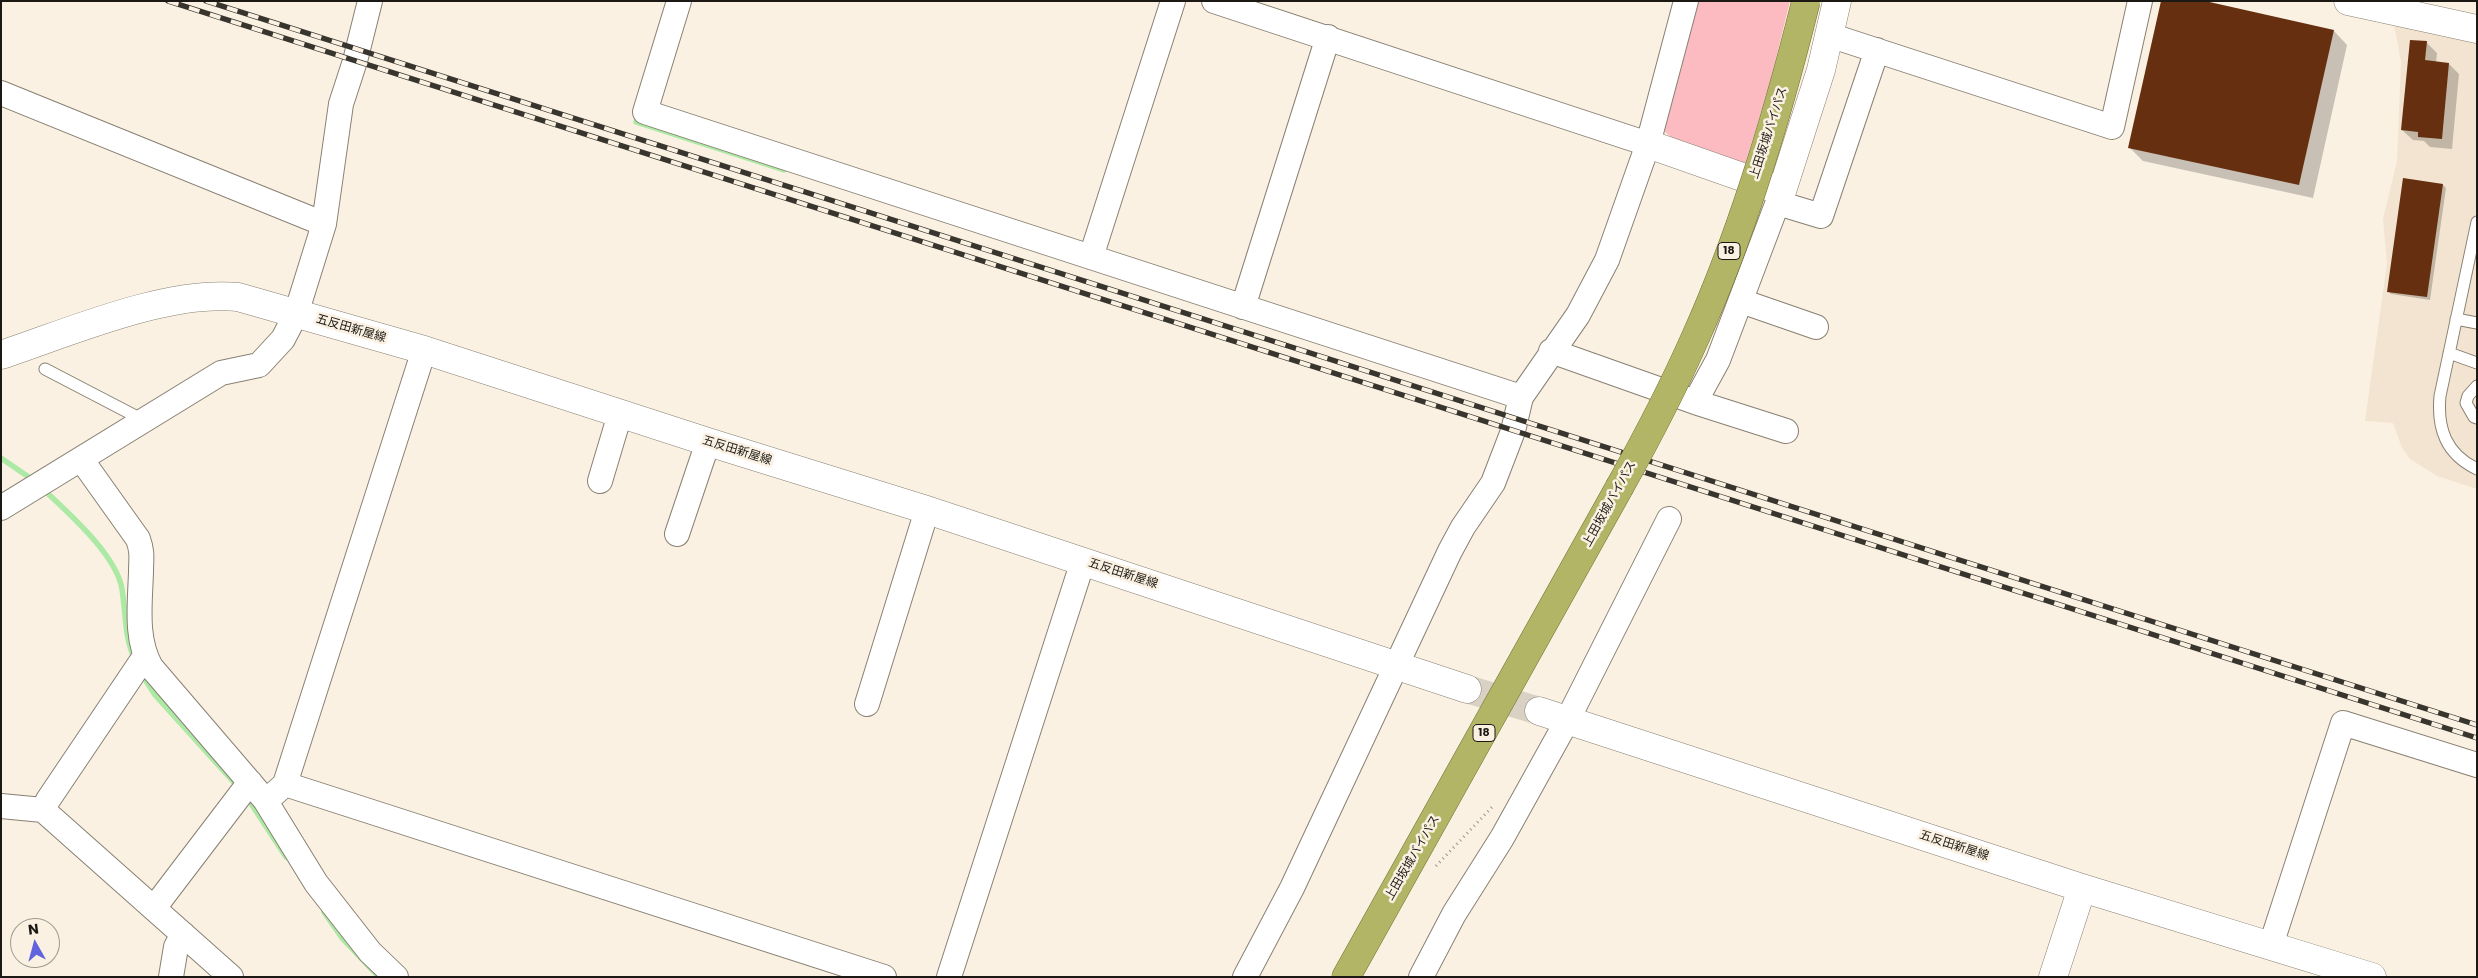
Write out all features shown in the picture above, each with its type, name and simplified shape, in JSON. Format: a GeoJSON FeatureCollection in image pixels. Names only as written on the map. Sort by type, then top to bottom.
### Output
{"type":"FeatureCollection","features":[{"type":"Feature","properties":{"kind":"highway","name":"上田坂城バイパス"},"geometry":{"type":"LineString","coordinates":[[1346,977],[1658,417],[1697,334],[1739,227],[1783,91],[1806,1]]}},
{"type":"Feature","properties":{"kind":"street"},"geometry":{"type":"LineString","coordinates":[[1,508],[40,486],[222,373],[259,365],[283,339],[296,314],[324,224],[340,104],[355,61],[370,1]]}},
{"type":"Feature","properties":{"kind":"street"},"geometry":{"type":"LineString","coordinates":[[679,1],[645,112],[1521,396]]}},
{"type":"Feature","properties":{"kind":"street"},"geometry":{"type":"LineString","coordinates":[[1091,257],[1173,1]]}},
{"type":"Feature","properties":{"kind":"street"},"geometry":{"type":"LineString","coordinates":[[1214,1],[1648,144],[1780,197],[1821,216],[1877,50]]}},
{"type":"Feature","properties":{"kind":"street"},"geometry":{"type":"LineString","coordinates":[[1245,977],[1292,888],[1450,551],[1463,527],[1493,483],[1513,431],[1521,396],[1578,315],[1607,260],[1648,144],[1686,1]]}},
{"type":"Feature","properties":{"kind":"street"},"geometry":{"type":"LineString","coordinates":[[1695,402],[1718,360],[1780,197],[1821,70],[1837,1]]}},
{"type":"Feature","properties":{"kind":"street"},"geometry":{"type":"LineString","coordinates":[[1829,34],[2112,127],[2140,1]]}},
{"type":"Feature","properties":{"kind":"street"},"geometry":{"type":"LineString","coordinates":[[2348,1],[2477,29]]}},
{"type":"Feature","properties":{"kind":"street"},"geometry":{"type":"LineString","coordinates":[[1243,307],[1328,37]]}},
{"type":"Feature","properties":{"kind":"street"},"geometry":{"type":"LineString","coordinates":[[1,94],[324,224]]}},
{"type":"Feature","properties":{"kind":"street","name":"五反田新屋線"},"geometry":{"type":"LineString","coordinates":[[4,351],[128,314],[193,297],[217,295],[238,297],[424,350],[708,442],[927,510],[1467,689]]}},
{"type":"Feature","properties":{"kind":"street"},"geometry":{"type":"LineString","coordinates":[[1741,300],[1816,328]]}},
{"type":"Feature","properties":{"kind":"street"},"geometry":{"type":"LineString","coordinates":[[266,800],[285,784],[424,350]]}},
{"type":"Feature","properties":{"kind":"street"},"geometry":{"type":"LineString","coordinates":[[1551,351],[1695,402],[1786,431]]}},
{"type":"Feature","properties":{"kind":"street"},"geometry":{"type":"LineString","coordinates":[[600,481],[620,414]]}},
{"type":"Feature","properties":{"kind":"street"},"geometry":{"type":"LineString","coordinates":[[677,534],[708,442]]}},
{"type":"Feature","properties":{"kind":"street"},"geometry":{"type":"LineString","coordinates":[[43,810],[140,662],[139,626],[143,552],[138,539],[81,460]]}},
{"type":"Feature","properties":{"kind":"street"},"geometry":{"type":"LineString","coordinates":[[867,704],[927,510]]}},
{"type":"Feature","properties":{"kind":"street"},"geometry":{"type":"LineString","coordinates":[[1421,977],[1454,914],[1502,838],[1567,721],[1670,519]]}},
{"type":"Feature","properties":{"kind":"street"},"geometry":{"type":"LineString","coordinates":[[949,977],[1083,561]]}},
{"type":"Feature","properties":{"kind":"street"},"geometry":{"type":"LineString","coordinates":[[140,662],[151,667],[266,800],[316,883],[370,952],[396,977]]}},
{"type":"Feature","properties":{"kind":"street","name":"五反田新屋線"},"geometry":{"type":"LineString","coordinates":[[1539,711],[2082,888],[2372,977]]}},
{"type":"Feature","properties":{"kind":"street"},"geometry":{"type":"LineString","coordinates":[[2271,945],[2343,723],[2477,765]]}},
{"type":"Feature","properties":{"kind":"street"},"geometry":{"type":"LineString","coordinates":[[154,908],[250,782]]}},
{"type":"Feature","properties":{"kind":"street"},"geometry":{"type":"LineString","coordinates":[[285,784],[884,977]]}},
{"type":"Feature","properties":{"kind":"street"},"geometry":{"type":"LineString","coordinates":[[1,806],[43,810],[231,977]]}},
{"type":"Feature","properties":{"kind":"street"},"geometry":{"type":"LineString","coordinates":[[2053,977],[2082,888]]}},
{"type":"Feature","properties":{"kind":"street"},"geometry":{"type":"LineString","coordinates":[[171,977],[176,948],[183,934]]}},
{"type":"Feature","properties":{"kind":"lane"},"geometry":{"type":"LineString","coordinates":[[2477,222],[2440,396],[2438,416],[2441,430],[2456,454],[2467,464],[2477,469]]}},
{"type":"Feature","properties":{"kind":"lane"},"geometry":{"type":"LineString","coordinates":[[2456,318],[2477,323]]}},
{"type":"Feature","properties":{"kind":"lane"},"geometry":{"type":"LineString","coordinates":[[2449,353],[2477,363]]}},
{"type":"Feature","properties":{"kind":"lane"},"geometry":{"type":"LineString","coordinates":[[45,369],[145,421]]}},
{"type":"Feature","properties":{"kind":"lane"},"geometry":{"type":"LineString","coordinates":[[2477,386],[2468,396],[2466,403],[2474,417],[2477,418]]}},
{"type":"Feature","properties":{"kind":"path"},"geometry":{"type":"LineString","coordinates":[[1434,869],[1496,804]]}},
{"type":"Feature","properties":{"kind":"shaded area"},"geometry":{"type":"Polygon","coordinates":[[[1695,1],[1790,1],[1769,87],[1745,164],[1672,138],[1665,132],[1662,124],[1695,1]]]}},
{"type":"Feature","properties":{"kind":"shaded area"},"geometry":{"type":"Polygon","coordinates":[[[2393,19],[2477,39],[2477,489],[2437,476],[2410,459],[2402,448],[2393,423],[2365,421],[2387,263],[2383,219],[2397,161],[2401,62],[2393,19]]]}},
{"type":"Feature","properties":{"kind":"building"},"geometry":{"type":"Polygon","coordinates":[[[2161,1],[2205,1],[2334,30],[2299,185],[2128,148],[2161,1]]]}},
{"type":"Feature","properties":{"kind":"building"},"geometry":{"type":"Polygon","coordinates":[[[2410,40],[2427,41],[2425,60],[2449,63],[2442,139],[2418,137],[2418,132],[2401,130],[2410,40]]]}},
{"type":"Feature","properties":{"kind":"building"},"geometry":{"type":"Polygon","coordinates":[[[2403,178],[2443,184],[2427,297],[2387,292],[2403,178]]]}},
{"type":"Feature","properties":{"kind":"waterway"},"geometry":{"type":"LineString","coordinates":[[637,119],[636,122],[784,170]]}},
{"type":"Feature","properties":{"kind":"waterway"},"geometry":{"type":"LineString","coordinates":[[1,458],[33,480]]}},
{"type":"Feature","properties":{"kind":"waterway"},"geometry":{"type":"LineString","coordinates":[[42,488],[89,534],[101,548],[118,576],[122,589],[127,634],[135,660]]}},
{"type":"Feature","properties":{"kind":"waterway"},"geometry":{"type":"LineString","coordinates":[[141,673],[155,695],[238,787]]}},
{"type":"Feature","properties":{"kind":"waterway"},"geometry":{"type":"LineString","coordinates":[[248,799],[286,857]]}},
{"type":"Feature","properties":{"kind":"waterway"},"geometry":{"type":"LineString","coordinates":[[324,912],[342,938],[379,977]]}},
{"type":"Feature","properties":{"kind":"tunnel"},"geometry":{"type":"LineString","coordinates":[[1467,689],[1539,711]]}},
{"type":"Feature","properties":{"kind":"railway"},"geometry":{"type":"LineString","coordinates":[[168,1],[2477,738]]}},
{"type":"Feature","properties":{"kind":"railway"},"geometry":{"type":"LineString","coordinates":[[206,1],[2477,725]]}}]}
